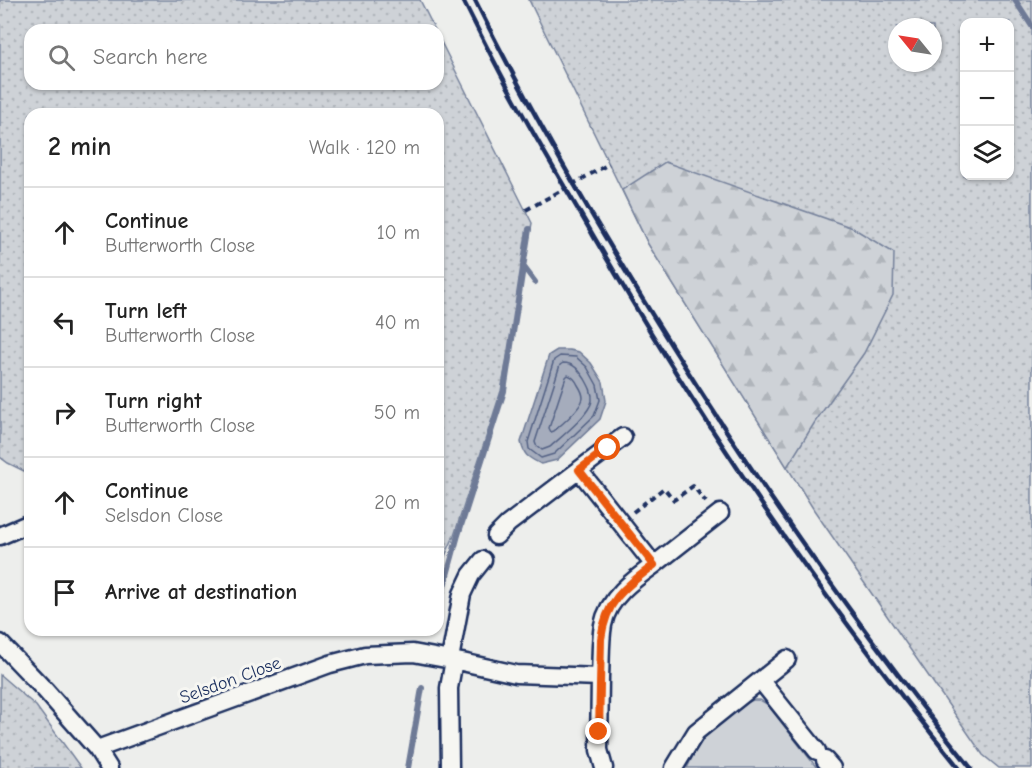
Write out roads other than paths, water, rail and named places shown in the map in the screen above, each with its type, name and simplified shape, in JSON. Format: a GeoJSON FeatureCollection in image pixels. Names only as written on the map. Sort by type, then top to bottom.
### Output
{"type":"FeatureCollection","features":[{"type":"Feature","properties":{"kind":"street"},"geometry":{"type":"LineString","coordinates":[[496,536],[508,524],[623,437]]}},
{"type":"Feature","properties":{"kind":"street"},"geometry":{"type":"LineString","coordinates":[[579,470],[654,565]]}},
{"type":"Feature","properties":{"kind":"street"},"geometry":{"type":"LineString","coordinates":[[604,768],[598,750],[603,623],[608,609],[623,589],[718,515]]}},
{"type":"Feature","properties":{"kind":"street"},"geometry":{"type":"LineString","coordinates":[[0,536],[24,526]]}},
{"type":"Feature","properties":{"kind":"street"},"geometry":{"type":"LineString","coordinates":[[450,768],[449,688],[462,594],[471,574],[483,560]]}},
{"type":"Feature","properties":{"kind":"street"},"geometry":{"type":"LineString","coordinates":[[0,643],[97,749],[109,768]]}},
{"type":"Feature","properties":{"kind":"street","name":"Selsdon Close"},"geometry":{"type":"LineString","coordinates":[[97,749],[330,664],[365,655],[413,653],[516,674],[600,677]]}},
{"type":"Feature","properties":{"kind":"street"},"geometry":{"type":"LineString","coordinates":[[674,768],[696,732],[787,659]]}},
{"type":"Feature","properties":{"kind":"street"},"geometry":{"type":"LineString","coordinates":[[761,681],[824,760]]}},
{"type":"Feature","properties":{"kind":"water"},"geometry":{"type":"Polygon","coordinates":[[[557,350],[579,352],[591,363],[603,382],[606,401],[600,419],[557,460],[541,464],[527,456],[521,442],[549,355],[557,350]]]}},
{"type":"Feature","properties":{"kind":"waterway"},"geometry":{"type":"LineString","coordinates":[[1015,0],[1032,26]]}},
{"type":"Feature","properties":{"kind":"waterway"},"geometry":{"type":"LineString","coordinates":[[444,586],[504,391],[529,229]]}},
{"type":"Feature","properties":{"kind":"waterway"},"geometry":{"type":"LineString","coordinates":[[523,266],[535,282]]}},
{"type":"Feature","properties":{"kind":"waterway"},"geometry":{"type":"LineString","coordinates":[[408,768],[422,688]]}},
{"type":"Feature","properties":{"kind":"railway"},"geometry":{"type":"LineString","coordinates":[[463,0],[535,136],[697,406],[804,565],[880,668],[959,768]]}},
{"type":"Feature","properties":{"kind":"railway"},"geometry":{"type":"LineString","coordinates":[[475,0],[521,89],[595,220],[708,402],[779,510],[854,615],[971,768]]}}]}
